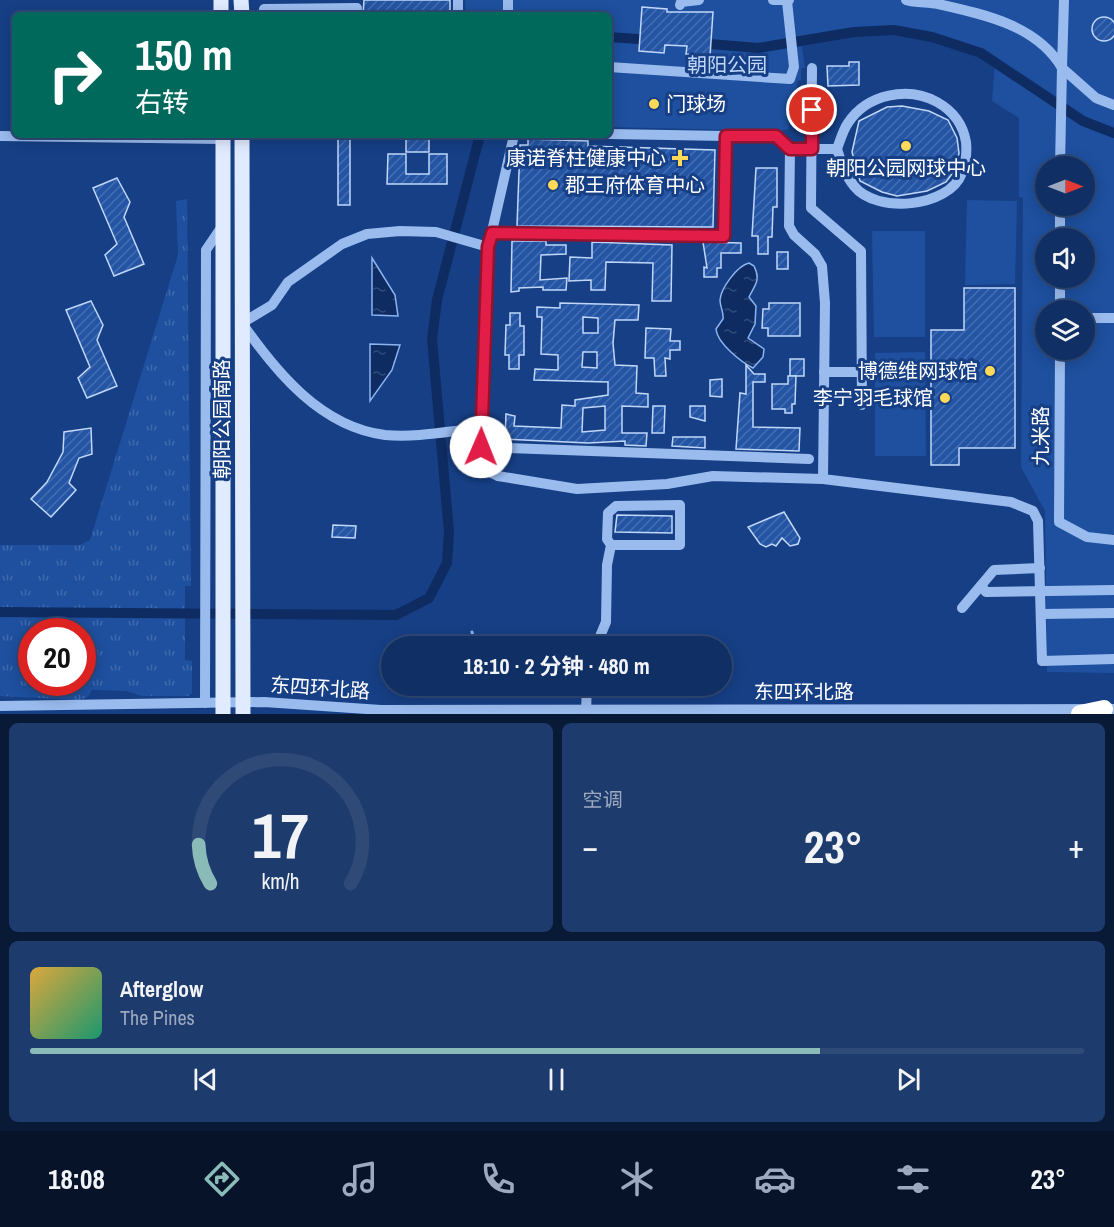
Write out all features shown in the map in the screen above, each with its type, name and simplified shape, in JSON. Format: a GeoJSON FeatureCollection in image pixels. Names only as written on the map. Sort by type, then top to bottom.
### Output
{"type":"FeatureCollection","features":[{"type":"Feature","properties":{"kind":"highway"},"geometry":{"type":"LineString","coordinates":[[1080,714],[1109,709]]}},
{"type":"Feature","properties":{"kind":"main road","name":"朝阳公园南路"},"geometry":{"type":"LineString","coordinates":[[223,138],[223,708]]}},
{"type":"Feature","properties":{"kind":"main road","name":"朝阳公园南路"},"geometry":{"type":"LineString","coordinates":[[242,138],[243,708]]}},
{"type":"Feature","properties":{"kind":"street"},"geometry":{"type":"LineString","coordinates":[[680,5],[681,2],[699,0]]}},
{"type":"Feature","properties":{"kind":"street"},"geometry":{"type":"LineString","coordinates":[[612,67],[790,79],[795,67],[787,16],[788,0],[773,0]]}},
{"type":"Feature","properties":{"kind":"street"},"geometry":{"type":"LineString","coordinates":[[906,0],[958,8],[1015,26],[1035,38],[1062,68],[1096,98],[1114,105]]}},
{"type":"Feature","properties":{"kind":"street"},"geometry":{"type":"LineString","coordinates":[[1060,156],[1064,0]]}},
{"type":"Feature","properties":{"kind":"street"},"geometry":{"type":"LineString","coordinates":[[264,9],[357,8]]}},
{"type":"Feature","properties":{"kind":"street"},"geometry":{"type":"LineString","coordinates":[[812,68],[811,208],[861,251],[862,405]]}},
{"type":"Feature","properties":{"kind":"street"},"geometry":{"type":"LineString","coordinates":[[904,93],[925,95],[956,117],[964,132],[967,153],[962,175],[948,189],[925,201],[901,205],[877,202],[855,188],[842,167],[837,149],[848,123],[861,109],[884,96],[904,93]]}},
{"type":"Feature","properties":{"kind":"street"},"geometry":{"type":"LineString","coordinates":[[612,134],[776,136],[790,149],[837,149]]}},
{"type":"Feature","properties":{"kind":"street"},"geometry":{"type":"LineString","coordinates":[[492,233],[724,236],[726,136]]}},
{"type":"Feature","properties":{"kind":"street"},"geometry":{"type":"LineString","coordinates":[[513,138],[488,247],[481,428],[486,448],[498,476],[577,489],[667,484],[713,476],[823,479],[1011,502],[1033,511],[1038,521],[1042,661],[1114,659]]}},
{"type":"Feature","properties":{"kind":"street"},"geometry":{"type":"LineString","coordinates":[[790,149],[789,226],[794,235],[815,254],[822,266],[825,303],[823,479]]}},
{"type":"Feature","properties":{"kind":"street","name":"朝阳公园南路"},"geometry":{"type":"LineString","coordinates":[[205,703],[206,250],[223,225]]}},
{"type":"Feature","properties":{"kind":"street"},"geometry":{"type":"LineString","coordinates":[[481,428],[426,434],[386,435],[359,428],[308,402],[265,356],[242,323],[272,305],[288,282],[342,244],[367,234],[400,231],[436,232],[488,247]]}},
{"type":"Feature","properties":{"kind":"street"},"geometry":{"type":"LineString","coordinates":[[1095,318],[1114,318]]}},
{"type":"Feature","properties":{"kind":"street","name":"九米路"},"geometry":{"type":"LineString","coordinates":[[1060,360],[1059,522],[1087,537],[1114,540]]}},
{"type":"Feature","properties":{"kind":"street"},"geometry":{"type":"LineString","coordinates":[[824,372],[862,372]]}},
{"type":"Feature","properties":{"kind":"street"},"geometry":{"type":"LineString","coordinates":[[486,448],[809,459]]}},
{"type":"Feature","properties":{"kind":"street"},"geometry":{"type":"LineString","coordinates":[[601,636],[606,622],[607,565],[611,545],[607,539],[608,513],[611,508],[680,505],[680,545],[611,545]]}},
{"type":"Feature","properties":{"kind":"street"},"geometry":{"type":"LineString","coordinates":[[962,608],[994,570],[1040,568]]}},
{"type":"Feature","properties":{"kind":"street"},"geometry":{"type":"LineString","coordinates":[[981,586],[986,591],[1114,590]]}},
{"type":"Feature","properties":{"kind":"street"},"geometry":{"type":"LineString","coordinates":[[1041,614],[1114,613]]}},
{"type":"Feature","properties":{"kind":"street"},"geometry":{"type":"LineString","coordinates":[[586,711],[587,696]]}},
{"type":"Feature","properties":{"kind":"street"},"geometry":{"type":"LineString","coordinates":[[282,702],[282,714]]}},
{"type":"Feature","properties":{"kind":"street","name":"东四环北路"},"geometry":{"type":"LineString","coordinates":[[0,706],[88,710],[182,709],[205,703],[223,708],[243,708],[282,702],[381,712],[1109,709]]}},
{"type":"Feature","properties":{"kind":"green space","name":"朝阳公园"},"geometry":{"type":"Polygon","coordinates":[[[465,0],[1114,0],[1114,673],[1047,672],[1045,511],[1021,467],[1023,198],[1019,197],[1019,118],[992,101],[995,62],[960,44],[919,33],[894,30],[859,31],[801,41],[805,68],[801,68],[801,80],[797,81],[796,116],[790,118],[789,129],[780,131],[612,127],[612,12],[466,12],[465,0]]]}},
{"type":"Feature","properties":{"kind":"green space"},"geometry":{"type":"Polygon","coordinates":[[[187,199],[191,586],[185,586],[185,660],[192,661],[192,693],[189,696],[142,696],[127,691],[96,690],[96,618],[18,618],[18,696],[89,696],[79,700],[0,696],[0,545],[80,545],[90,540],[178,255],[176,201],[187,199]]]}},
{"type":"Feature","properties":{"kind":"green space"},"geometry":{"type":"Polygon","coordinates":[[[967,200],[1017,201],[1015,284],[965,285],[967,200]]]}},
{"type":"Feature","properties":{"kind":"green space"},"geometry":{"type":"Polygon","coordinates":[[[872,231],[925,231],[925,337],[874,337],[872,231]]]}},
{"type":"Feature","properties":{"kind":"green space"},"geometry":{"type":"Polygon","coordinates":[[[925,352],[926,456],[875,456],[875,353],[925,352]]]}},
{"type":"Feature","properties":{"kind":"water"},"geometry":{"type":"Polygon","coordinates":[[[372,258],[395,295],[398,316],[372,315],[372,258]]]}},
{"type":"Feature","properties":{"kind":"water"},"geometry":{"type":"Polygon","coordinates":[[[749,263],[754,266],[757,279],[749,297],[756,306],[755,324],[748,338],[764,349],[763,357],[753,368],[736,357],[725,346],[716,329],[723,319],[720,300],[723,290],[730,278],[749,263]]]}},
{"type":"Feature","properties":{"kind":"water"},"geometry":{"type":"Polygon","coordinates":[[[370,344],[400,345],[392,370],[370,401],[370,344]]]}},
{"type":"Feature","properties":{"kind":"building"},"geometry":{"type":"Polygon","coordinates":[[[364,0],[450,0],[450,12],[363,12],[364,0]]]}},
{"type":"Feature","properties":{"kind":"building"},"geometry":{"type":"Polygon","coordinates":[[[642,7],[667,9],[667,12],[713,12],[710,56],[686,54],[687,46],[665,45],[664,53],[639,51],[642,7]]]}},
{"type":"Feature","properties":{"kind":"building"},"geometry":{"type":"Polygon","coordinates":[[[1104,17],[1115,25],[1115,33],[1112,37],[1104,41],[1096,37],[1092,29],[1096,21],[1104,17]]]}},
{"type":"Feature","properties":{"kind":"building"},"geometry":{"type":"Polygon","coordinates":[[[849,62],[859,62],[859,85],[828,86],[827,66],[849,66],[849,62]]]}},
{"type":"Feature","properties":{"kind":"building","name":"朝阳公园网球中心"},"geometry":{"type":"Polygon","coordinates":[[[902,106],[929,111],[948,120],[957,138],[959,153],[955,170],[946,182],[927,191],[897,196],[882,192],[860,181],[852,152],[859,121],[887,107],[902,106]]]}},
{"type":"Feature","properties":{"kind":"building"},"geometry":{"type":"Polygon","coordinates":[[[338,138],[350,138],[350,205],[338,205],[338,138]]]}},
{"type":"Feature","properties":{"kind":"building"},"geometry":{"type":"Polygon","coordinates":[[[406,138],[429,138],[429,152],[406,152],[406,138]]]}},
{"type":"Feature","properties":{"kind":"building"},"geometry":{"type":"Polygon","coordinates":[[[528,139],[588,141],[588,146],[715,150],[713,227],[517,226],[520,145],[528,145],[528,139]]]}},
{"type":"Feature","properties":{"kind":"building"},"geometry":{"type":"Polygon","coordinates":[[[388,154],[406,154],[406,174],[429,174],[429,154],[447,154],[447,184],[387,184],[388,154]]]}},
{"type":"Feature","properties":{"kind":"building"},"geometry":{"type":"Polygon","coordinates":[[[756,168],[777,168],[777,207],[773,207],[772,237],[768,237],[768,254],[758,254],[758,236],[752,236],[756,168]]]}},
{"type":"Feature","properties":{"kind":"building"},"geometry":{"type":"Polygon","coordinates":[[[117,178],[130,202],[124,217],[144,264],[114,276],[105,255],[117,244],[93,188],[117,178]]]}},
{"type":"Feature","properties":{"kind":"building"},"geometry":{"type":"Polygon","coordinates":[[[512,241],[546,241],[546,245],[566,245],[566,254],[541,255],[540,280],[567,278],[566,290],[543,290],[543,287],[519,288],[519,291],[511,292],[512,241]]]}},
{"type":"Feature","properties":{"kind":"building"},"geometry":{"type":"Polygon","coordinates":[[[592,242],[672,245],[671,301],[652,301],[653,263],[606,262],[605,290],[591,290],[591,280],[569,281],[570,257],[592,258],[592,242]]]}},
{"type":"Feature","properties":{"kind":"building"},"geometry":{"type":"Polygon","coordinates":[[[703,242],[741,243],[741,253],[721,253],[721,268],[717,268],[717,277],[704,277],[704,267],[707,268],[703,242]]]}},
{"type":"Feature","properties":{"kind":"building"},"geometry":{"type":"Polygon","coordinates":[[[777,252],[788,252],[788,269],[777,269],[777,252]]]}},
{"type":"Feature","properties":{"kind":"building","name":"博德维网球馆"},"geometry":{"type":"Polygon","coordinates":[[[964,288],[1015,288],[1015,448],[959,448],[959,465],[931,465],[931,330],[964,330],[964,288]]]}},
{"type":"Feature","properties":{"kind":"building"},"geometry":{"type":"Polygon","coordinates":[[[91,301],[103,325],[97,340],[117,386],[87,398],[78,378],[90,367],[66,310],[91,301]]]}},
{"type":"Feature","properties":{"kind":"building"},"geometry":{"type":"Polygon","coordinates":[[[560,303],[639,305],[638,320],[615,320],[613,343],[615,365],[637,366],[636,393],[648,394],[648,407],[622,406],[622,433],[647,433],[646,446],[625,445],[625,441],[588,443],[505,439],[506,414],[515,416],[514,426],[561,428],[562,405],[575,406],[575,400],[608,395],[608,382],[534,380],[535,369],[558,370],[558,355],[541,354],[542,317],[537,317],[537,307],[560,308],[560,303]],[[583,317],[583,333],[598,333],[598,318],[583,317]],[[583,352],[582,367],[597,368],[597,352],[583,352]],[[605,406],[583,408],[582,432],[605,430],[605,406]]]}},
{"type":"Feature","properties":{"kind":"building"},"geometry":{"type":"Polygon","coordinates":[[[769,303],[800,303],[800,336],[768,336],[768,328],[762,328],[763,309],[769,309],[769,303]]]}},
{"type":"Feature","properties":{"kind":"building"},"geometry":{"type":"Polygon","coordinates":[[[510,313],[520,313],[520,326],[524,326],[524,355],[519,355],[519,369],[509,369],[509,355],[505,355],[506,325],[510,325],[510,313]]]}},
{"type":"Feature","properties":{"kind":"building"},"geometry":{"type":"Polygon","coordinates":[[[646,328],[671,329],[670,341],[680,341],[680,350],[670,350],[670,359],[665,358],[666,376],[655,376],[654,358],[645,358],[646,328]]]}},
{"type":"Feature","properties":{"kind":"building"},"geometry":{"type":"Polygon","coordinates":[[[790,359],[804,359],[804,376],[790,376],[790,359]]]}},
{"type":"Feature","properties":{"kind":"building"},"geometry":{"type":"Polygon","coordinates":[[[746,365],[754,374],[765,374],[765,382],[753,382],[753,427],[800,428],[799,451],[736,449],[740,393],[746,394],[746,365]]]}},
{"type":"Feature","properties":{"kind":"building"},"geometry":{"type":"Polygon","coordinates":[[[788,376],[796,376],[795,404],[792,404],[792,413],[785,413],[785,409],[772,409],[772,384],[788,384],[788,376]]]}},
{"type":"Feature","properties":{"kind":"building"},"geometry":{"type":"Polygon","coordinates":[[[722,379],[722,397],[710,396],[710,380],[722,379]]]}},
{"type":"Feature","properties":{"kind":"building"},"geometry":{"type":"Polygon","coordinates":[[[653,406],[665,406],[664,433],[652,433],[653,406]]]}},
{"type":"Feature","properties":{"kind":"building"},"geometry":{"type":"Polygon","coordinates":[[[690,406],[705,406],[705,421],[690,417],[690,406]]]}},
{"type":"Feature","properties":{"kind":"building"},"geometry":{"type":"Polygon","coordinates":[[[91,428],[92,454],[79,458],[69,483],[76,490],[51,517],[31,499],[47,482],[63,452],[64,432],[91,428]]]}},
{"type":"Feature","properties":{"kind":"building"},"geometry":{"type":"Polygon","coordinates":[[[673,437],[705,437],[705,448],[672,446],[673,437]]]}},
{"type":"Feature","properties":{"kind":"building"},"geometry":{"type":"Polygon","coordinates":[[[784,512],[800,538],[798,544],[790,546],[782,538],[776,546],[772,544],[766,547],[760,544],[748,527],[784,512]]]}},
{"type":"Feature","properties":{"kind":"building"},"geometry":{"type":"Polygon","coordinates":[[[617,515],[672,516],[672,533],[615,532],[617,515]]]}},
{"type":"Feature","properties":{"kind":"building"},"geometry":{"type":"Polygon","coordinates":[[[333,525],[356,526],[355,538],[332,537],[333,525]]]}},
{"type":"Feature","properties":{"kind":"waterway"},"geometry":{"type":"LineString","coordinates":[[698,43],[758,48],[854,32],[894,30],[932,37],[981,53],[1083,121],[1114,133]]}},
{"type":"Feature","properties":{"kind":"waterway"},"geometry":{"type":"LineString","coordinates":[[612,37],[652,40]]}},
{"type":"Feature","properties":{"kind":"waterway"},"geometry":{"type":"LineString","coordinates":[[0,612],[396,615],[429,598],[447,563],[449,532],[432,339],[437,300],[479,138]]}},
{"type":"Feature","properties":{"kind":"waterway"},"geometry":{"type":"LineString","coordinates":[[472,632],[473,636]]}},
{"type":"Feature","properties":{"kind":"place","name":"门球场"},"geometry":{"type":"Point","coordinates":[654,104]}},
{"type":"Feature","properties":{"kind":"place","name":"朝阳公园网球中心"},"geometry":{"type":"Point","coordinates":[906,146]}},
{"type":"Feature","properties":{"kind":"place","name":"康诺脊柱健康中心"},"geometry":{"type":"Point","coordinates":[680,158]}},
{"type":"Feature","properties":{"kind":"place","name":"郡王府体育中心"},"geometry":{"type":"Point","coordinates":[553,185]}},
{"type":"Feature","properties":{"kind":"place","name":"博德维网球馆"},"geometry":{"type":"Point","coordinates":[990,371]}},
{"type":"Feature","properties":{"kind":"place","name":"李宁羽毛球馆"},"geometry":{"type":"Point","coordinates":[945,398]}},
{"type":"Feature","properties":{"kind":"route"},"geometry":{"type":"LineString","coordinates":[[481,447],[488,247],[492,233],[724,236],[726,136],[776,136],[790,149],[812,149],[812,110]]}}]}
